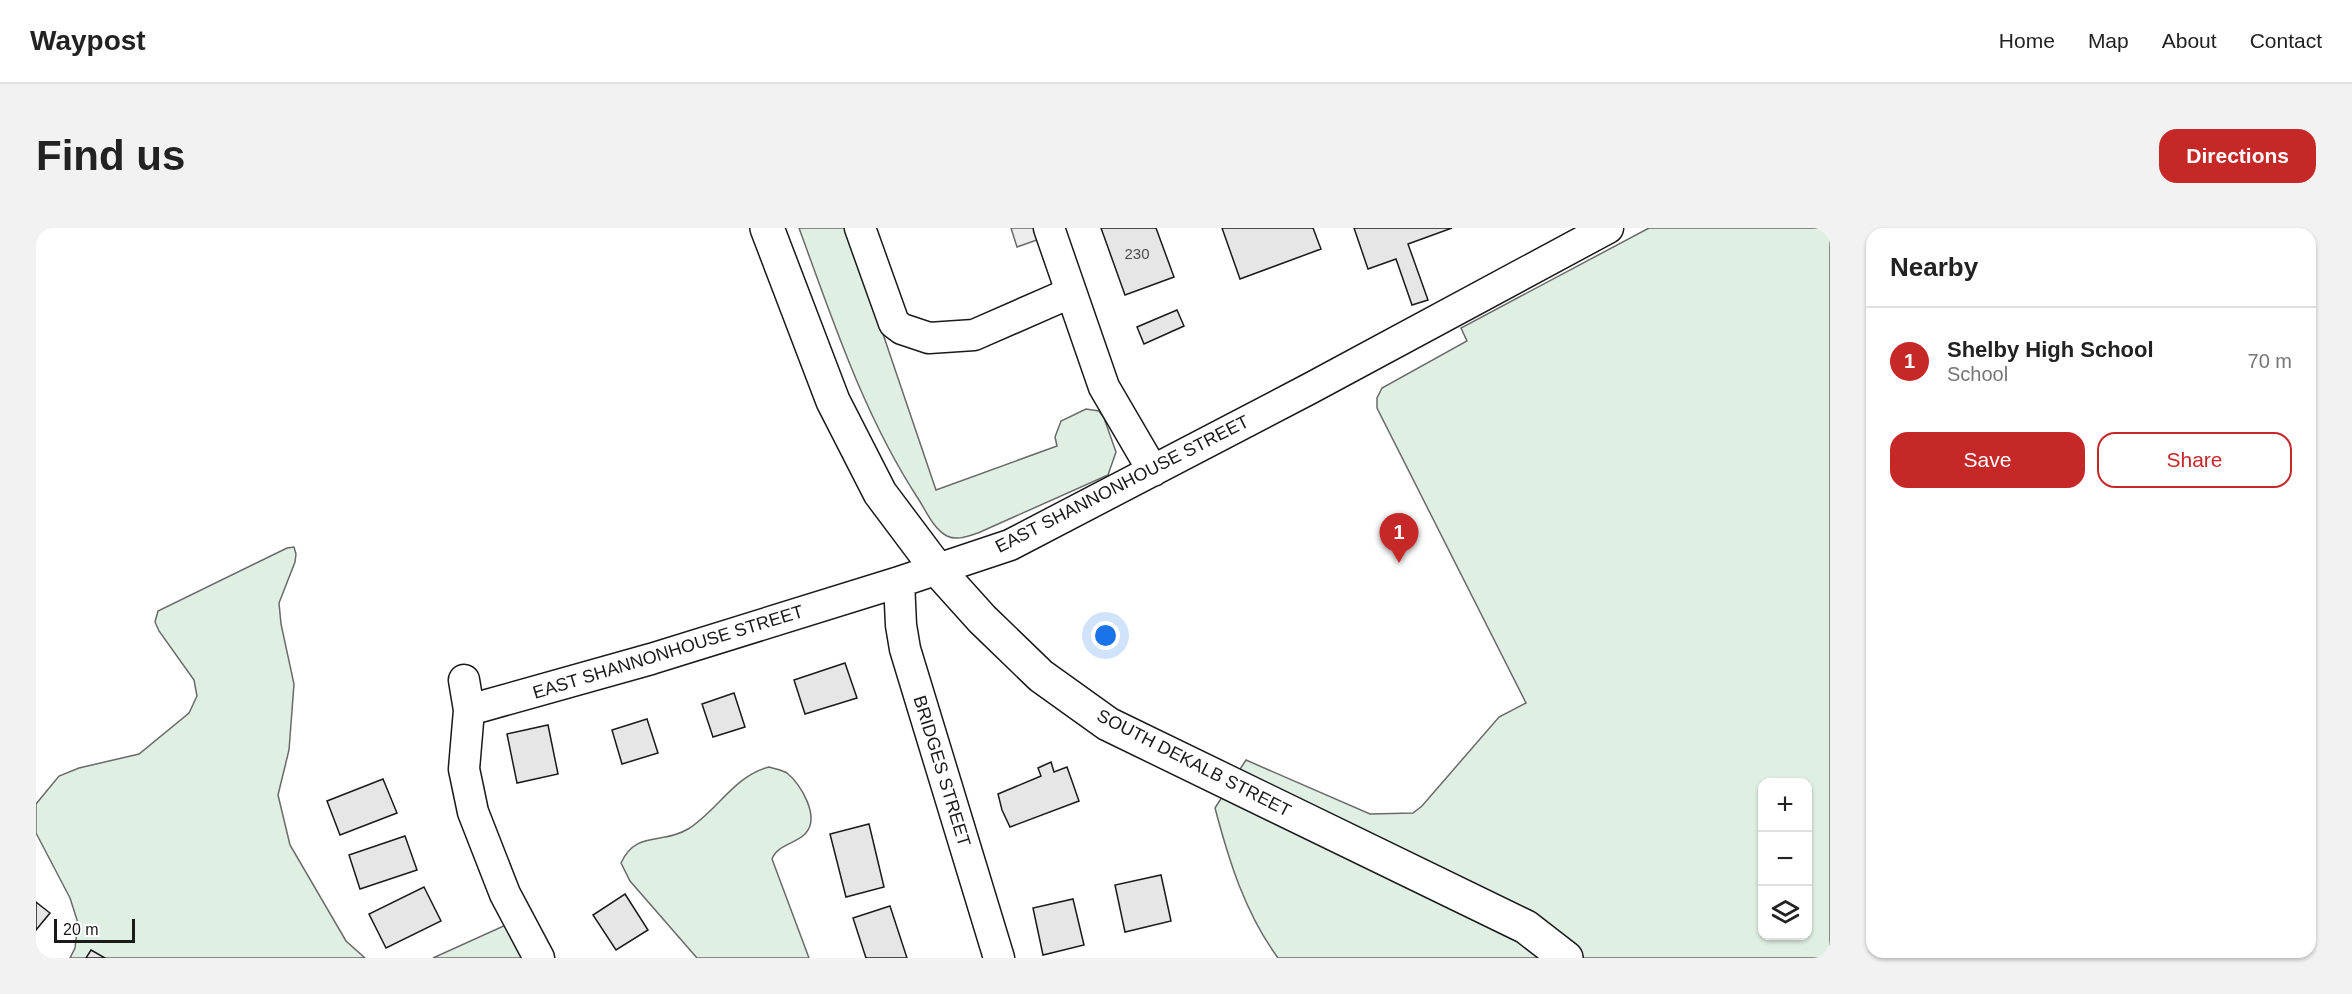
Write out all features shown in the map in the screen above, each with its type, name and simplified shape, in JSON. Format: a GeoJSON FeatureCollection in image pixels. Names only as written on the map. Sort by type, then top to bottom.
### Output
{"type":"FeatureCollection","features":[{"type":"Feature","properties":{"kind":"main road","name":"SOUTH DEKALB STREET"},"geometry":{"type":"LineString","coordinates":[[767,228],[821,373],[855,448],[880,493],[937,569],[982,619],[1041,676],[1108,724],[1527,927],[1566,958]]}},
{"type":"Feature","properties":{"kind":"street"},"geometry":{"type":"LineString","coordinates":[[860,228],[894,323],[902,329],[929,338],[975,335],[1070,293]]}},
{"type":"Feature","properties":{"kind":"street"},"geometry":{"type":"LineString","coordinates":[[1049,228],[1104,387],[1153,471]]}},
{"type":"Feature","properties":{"kind":"street","name":"EAST SHANNONHOUSE STREET"},"geometry":{"type":"LineString","coordinates":[[469,710],[651,659],[899,582],[1010,544],[1153,471],[1608,228]]}},
{"type":"Feature","properties":{"kind":"street","name":"BRIDGES STREET"},"geometry":{"type":"LineString","coordinates":[[899,582],[905,649],[999,958]]}},
{"type":"Feature","properties":{"kind":"street"},"geometry":{"type":"LineString","coordinates":[[464,680],[469,710],[464,769],[473,812],[505,894],[539,958]]}},
{"type":"Feature","properties":{"kind":"green space"},"geometry":{"type":"Polygon","coordinates":[[[799,228],[847,228],[936,490],[1057,446],[1055,437],[1061,421],[1086,409],[1099,411],[1104,418],[1116,452],[1108,475],[978,533],[955,538],[942,533],[931,520],[899,468],[866,402],[837,333],[799,228]]]}},
{"type":"Feature","properties":{"kind":"green space"},"geometry":{"type":"Polygon","coordinates":[[[1649,228],[1830,228],[1830,958],[1278,958],[1266,941],[1239,886],[1215,808],[1246,760],[1370,814],[1413,813],[1422,806],[1499,717],[1526,703],[1377,408],[1377,398],[1382,388],[1467,341],[1461,328],[1649,228]]]}},
{"type":"Feature","properties":{"kind":"green space"},"geometry":{"type":"Polygon","coordinates":[[[294,547],[295,562],[279,603],[281,624],[294,684],[289,750],[278,795],[290,845],[346,941],[365,958],[70,958],[75,948],[78,923],[70,898],[36,833],[36,804],[59,776],[79,768],[139,754],[189,713],[197,696],[194,680],[159,631],[155,622],[158,611],[287,548],[294,547]]]}},
{"type":"Feature","properties":{"kind":"green space"},"geometry":{"type":"Polygon","coordinates":[[[769,767],[785,772],[792,778],[803,793],[810,811],[811,819],[805,834],[774,854],[772,859],[809,958],[697,958],[630,881],[621,863],[634,846],[688,829],[736,785],[757,771],[769,767]]]}},
{"type":"Feature","properties":{"kind":"green space"},"geometry":{"type":"Polygon","coordinates":[[[508,924],[523,958],[433,958],[508,924]]]}},
{"type":"Feature","properties":{"kind":"shaded area"},"geometry":{"type":"Polygon","coordinates":[[[1011,228],[1049,228],[1051,235],[1017,247],[1011,228]]]}},
{"type":"Feature","properties":{"kind":"building"},"geometry":{"type":"Polygon","coordinates":[[[1101,228],[1156,228],[1174,277],[1125,295],[1101,228]]]}},
{"type":"Feature","properties":{"kind":"building"},"geometry":{"type":"Polygon","coordinates":[[[1222,228],[1313,228],[1321,249],[1240,279],[1222,228]]]}},
{"type":"Feature","properties":{"kind":"building"},"geometry":{"type":"Polygon","coordinates":[[[1354,228],[1452,228],[1408,244],[1428,300],[1412,305],[1396,259],[1368,269],[1354,228]]]}},
{"type":"Feature","properties":{"kind":"building"},"geometry":{"type":"Polygon","coordinates":[[[1177,310],[1184,326],[1144,344],[1137,327],[1177,310]]]}},
{"type":"Feature","properties":{"kind":"building"},"geometry":{"type":"Polygon","coordinates":[[[845,663],[857,698],[805,714],[794,680],[845,663]]]}},
{"type":"Feature","properties":{"kind":"building"},"geometry":{"type":"Polygon","coordinates":[[[734,693],[745,727],[713,737],[702,704],[734,693]]]}},
{"type":"Feature","properties":{"kind":"building"},"geometry":{"type":"Polygon","coordinates":[[[647,719],[658,753],[622,764],[612,730],[647,719]]]}},
{"type":"Feature","properties":{"kind":"building"},"geometry":{"type":"Polygon","coordinates":[[[548,725],[558,774],[517,783],[507,734],[548,725]]]}},
{"type":"Feature","properties":{"kind":"building"},"geometry":{"type":"Polygon","coordinates":[[[1051,762],[1054,772],[1067,767],[1079,801],[1010,827],[998,794],[1041,776],[1038,768],[1051,762]]]}},
{"type":"Feature","properties":{"kind":"building"},"geometry":{"type":"Polygon","coordinates":[[[383,779],[397,813],[340,835],[327,801],[383,779]]]}},
{"type":"Feature","properties":{"kind":"building"},"geometry":{"type":"Polygon","coordinates":[[[869,824],[884,887],[846,897],[830,834],[869,824]]]}},
{"type":"Feature","properties":{"kind":"building"},"geometry":{"type":"Polygon","coordinates":[[[405,836],[417,870],[360,889],[349,855],[405,836]]]}},
{"type":"Feature","properties":{"kind":"building"},"geometry":{"type":"Polygon","coordinates":[[[1161,875],[1171,921],[1125,932],[1115,885],[1161,875]]]}},
{"type":"Feature","properties":{"kind":"building"},"geometry":{"type":"Polygon","coordinates":[[[424,887],[441,921],[386,948],[369,914],[424,887]]]}},
{"type":"Feature","properties":{"kind":"building"},"geometry":{"type":"Polygon","coordinates":[[[625,894],[648,930],[616,950],[593,915],[625,894]]]}},
{"type":"Feature","properties":{"kind":"building"},"geometry":{"type":"Polygon","coordinates":[[[1073,899],[1084,945],[1043,955],[1033,908],[1073,899]]]}},
{"type":"Feature","properties":{"kind":"building"},"geometry":{"type":"Polygon","coordinates":[[[36,902],[50,913],[36,930],[36,902]]]}},
{"type":"Feature","properties":{"kind":"building"},"geometry":{"type":"Polygon","coordinates":[[[890,906],[907,958],[866,958],[853,918],[890,906]]]}},
{"type":"Feature","properties":{"kind":"building"},"geometry":{"type":"Polygon","coordinates":[[[91,950],[105,958],[86,958],[91,950]]]}},
{"type":"Feature","properties":{"kind":"place","name":"Shelby High School"},"geometry":{"type":"Point","coordinates":[1399,563]}}]}
